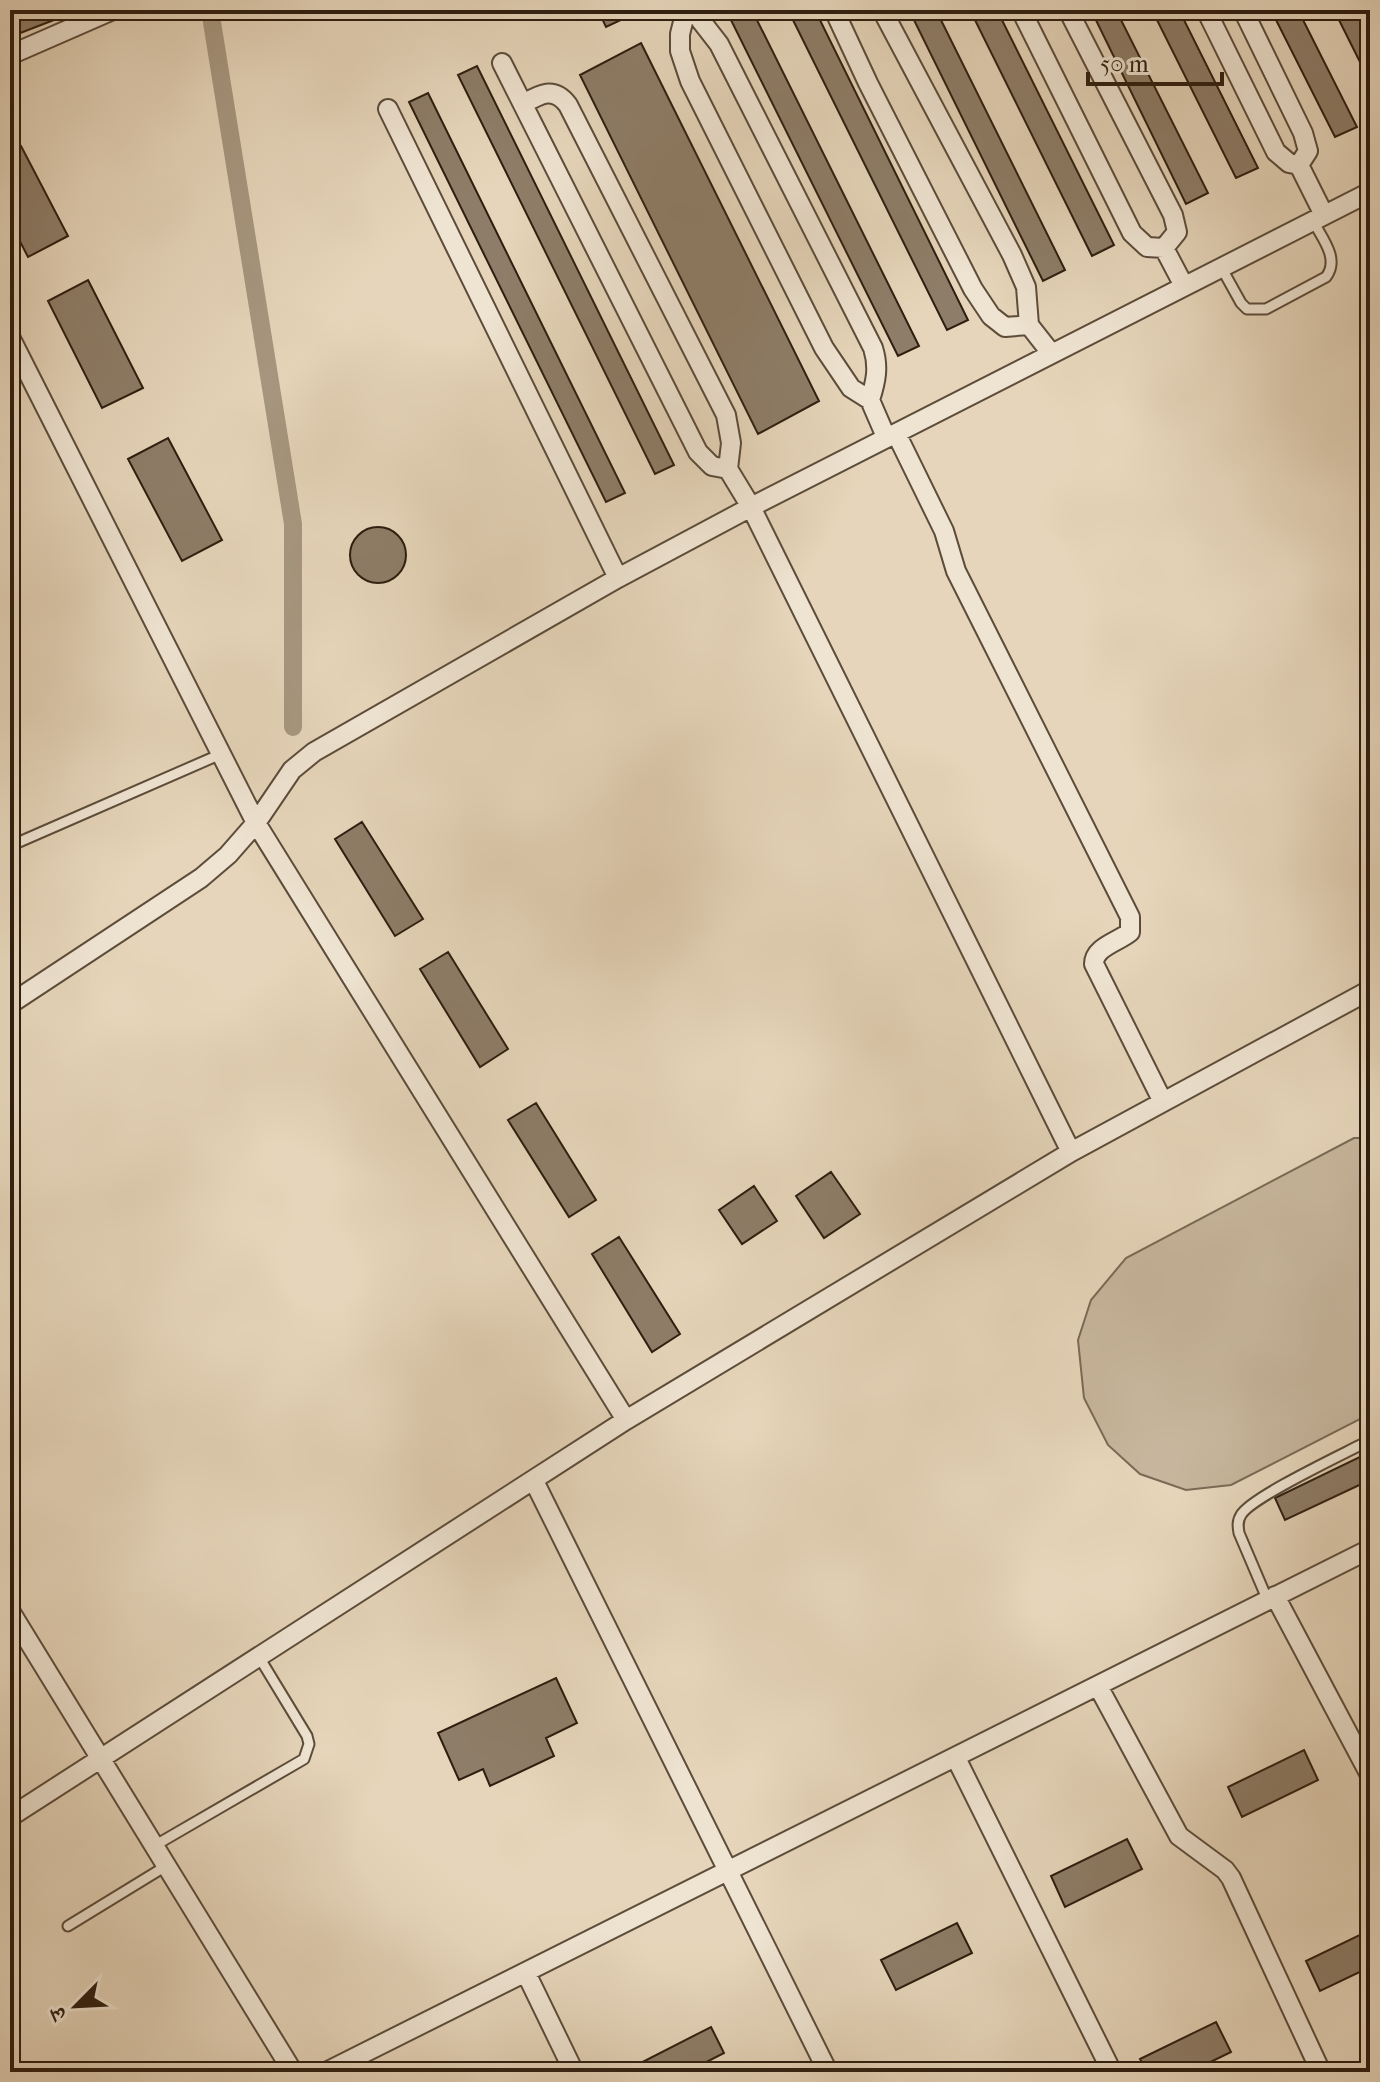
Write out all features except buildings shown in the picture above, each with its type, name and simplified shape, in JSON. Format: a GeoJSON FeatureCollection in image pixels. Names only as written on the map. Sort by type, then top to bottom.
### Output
{"type":"FeatureCollection","features":[{"type":"Feature","properties":{"kind":"street"},"geometry":{"type":"LineString","coordinates":[[10,55],[113,10]]}},
{"type":"Feature","properties":{"kind":"street"},"geometry":{"type":"LineString","coordinates":[[834,10],[973,289],[991,316],[1005,327],[1029,325]]}},
{"type":"Feature","properties":{"kind":"street"},"geometry":{"type":"LineString","coordinates":[[882,10],[1012,255],[1026,287],[1029,325],[1051,353]]}},
{"type":"Feature","properties":{"kind":"street"},"geometry":{"type":"LineString","coordinates":[[1021,10],[1132,233],[1147,247],[1164,248]]}},
{"type":"Feature","properties":{"kind":"street"},"geometry":{"type":"LineString","coordinates":[[1068,10],[1173,215],[1177,232],[1164,248]]}},
{"type":"Feature","properties":{"kind":"street"},"geometry":{"type":"LineString","coordinates":[[1206,10],[1276,152],[1289,163],[1299,165]]}},
{"type":"Feature","properties":{"kind":"street"},"geometry":{"type":"LineString","coordinates":[[1243,10],[1303,133],[1308,151],[1299,165]]}},
{"type":"Feature","properties":{"kind":"street"},"geometry":{"type":"LineString","coordinates":[[870,400],[876,380],[877,361],[873,348],[719,44],[698,17],[686,11],[680,34],[680,51],[690,81],[824,348],[851,388],[870,400],[939,518],[956,571],[1130,917],[1130,932],[1098,951],[1094,964],[1163,1102]]}},
{"type":"Feature","properties":{"kind":"street"},"geometry":{"type":"LineString","coordinates":[[502,63],[698,452],[712,466],[728,469]]}},
{"type":"Feature","properties":{"kind":"street"},"geometry":{"type":"LineString","coordinates":[[523,104],[551,92],[561,95],[568,105],[726,415],[731,443],[728,469],[751,507],[1071,1152]]}},
{"type":"Feature","properties":{"kind":"street"},"geometry":{"type":"LineString","coordinates":[[388,109],[618,578]]}},
{"type":"Feature","properties":{"kind":"street"},"geometry":{"type":"LineString","coordinates":[[1299,165],[1318,218]]}},
{"type":"Feature","properties":{"kind":"street"},"geometry":{"type":"LineString","coordinates":[[10,1004],[201,878],[228,855],[256,823],[292,770],[314,752],[618,578],[751,507],[1370,192]]}},
{"type":"Feature","properties":{"kind":"street"},"geometry":{"type":"LineString","coordinates":[[1164,248],[1184,286]]}},
{"type":"Feature","properties":{"kind":"street"},"geometry":{"type":"LineString","coordinates":[[10,337],[256,823],[626,1420]]}},
{"type":"Feature","properties":{"kind":"street"},"geometry":{"type":"LineString","coordinates":[[10,1817],[626,1420],[1071,1152],[1370,990]]}},
{"type":"Feature","properties":{"kind":"street"},"geometry":{"type":"LineString","coordinates":[[534,1481],[828,2072]]}},
{"type":"Feature","properties":{"kind":"street"},"geometry":{"type":"LineString","coordinates":[[326,2072],[350,2067],[526,1973],[1370,1549]]}},
{"type":"Feature","properties":{"kind":"street"},"geometry":{"type":"LineString","coordinates":[[1272,1598],[1370,1775]]}},
{"type":"Feature","properties":{"kind":"street"},"geometry":{"type":"LineString","coordinates":[[10,1611],[293,2072]]}},
{"type":"Feature","properties":{"kind":"street"},"geometry":{"type":"LineString","coordinates":[[1098,1686],[1179,1836],[1225,1870],[1231,1878],[1321,2072]]}},
{"type":"Feature","properties":{"kind":"street"},"geometry":{"type":"LineString","coordinates":[[956,1758],[1112,2072]]}},
{"type":"Feature","properties":{"kind":"street"},"geometry":{"type":"LineString","coordinates":[[526,1973],[574,2072]]}},
{"type":"Feature","properties":{"kind":"lane"},"geometry":{"type":"LineString","coordinates":[[1221,267],[1247,309],[1266,309],[1326,277],[1333,269],[1318,218]]}},
{"type":"Feature","properties":{"kind":"lane"},"geometry":{"type":"LineString","coordinates":[[10,846],[221,754]]}},
{"type":"Feature","properties":{"kind":"lane"},"geometry":{"type":"LineString","coordinates":[[1272,1598],[1239,1533],[1241,1513],[1264,1496],[1370,1440]]}},
{"type":"Feature","properties":{"kind":"lane"},"geometry":{"type":"LineString","coordinates":[[154,1846],[304,1759],[309,1744],[307,1736],[259,1657]]}},
{"type":"Feature","properties":{"kind":"lane"},"geometry":{"type":"LineString","coordinates":[[68,1926],[166,1866]]}},
{"type":"Feature","properties":{"kind":"shaded area"},"geometry":{"type":"Polygon","coordinates":[[[1354,1138],[1370,1138],[1370,1414],[1231,1485],[1186,1490],[1140,1474],[1108,1445],[1084,1398],[1078,1340],[1091,1300],[1126,1258],[1354,1138]]]}},
{"type":"Feature","properties":{"kind":"waterway"},"geometry":{"type":"LineString","coordinates":[[210,10],[293,524],[293,727]]}}]}
